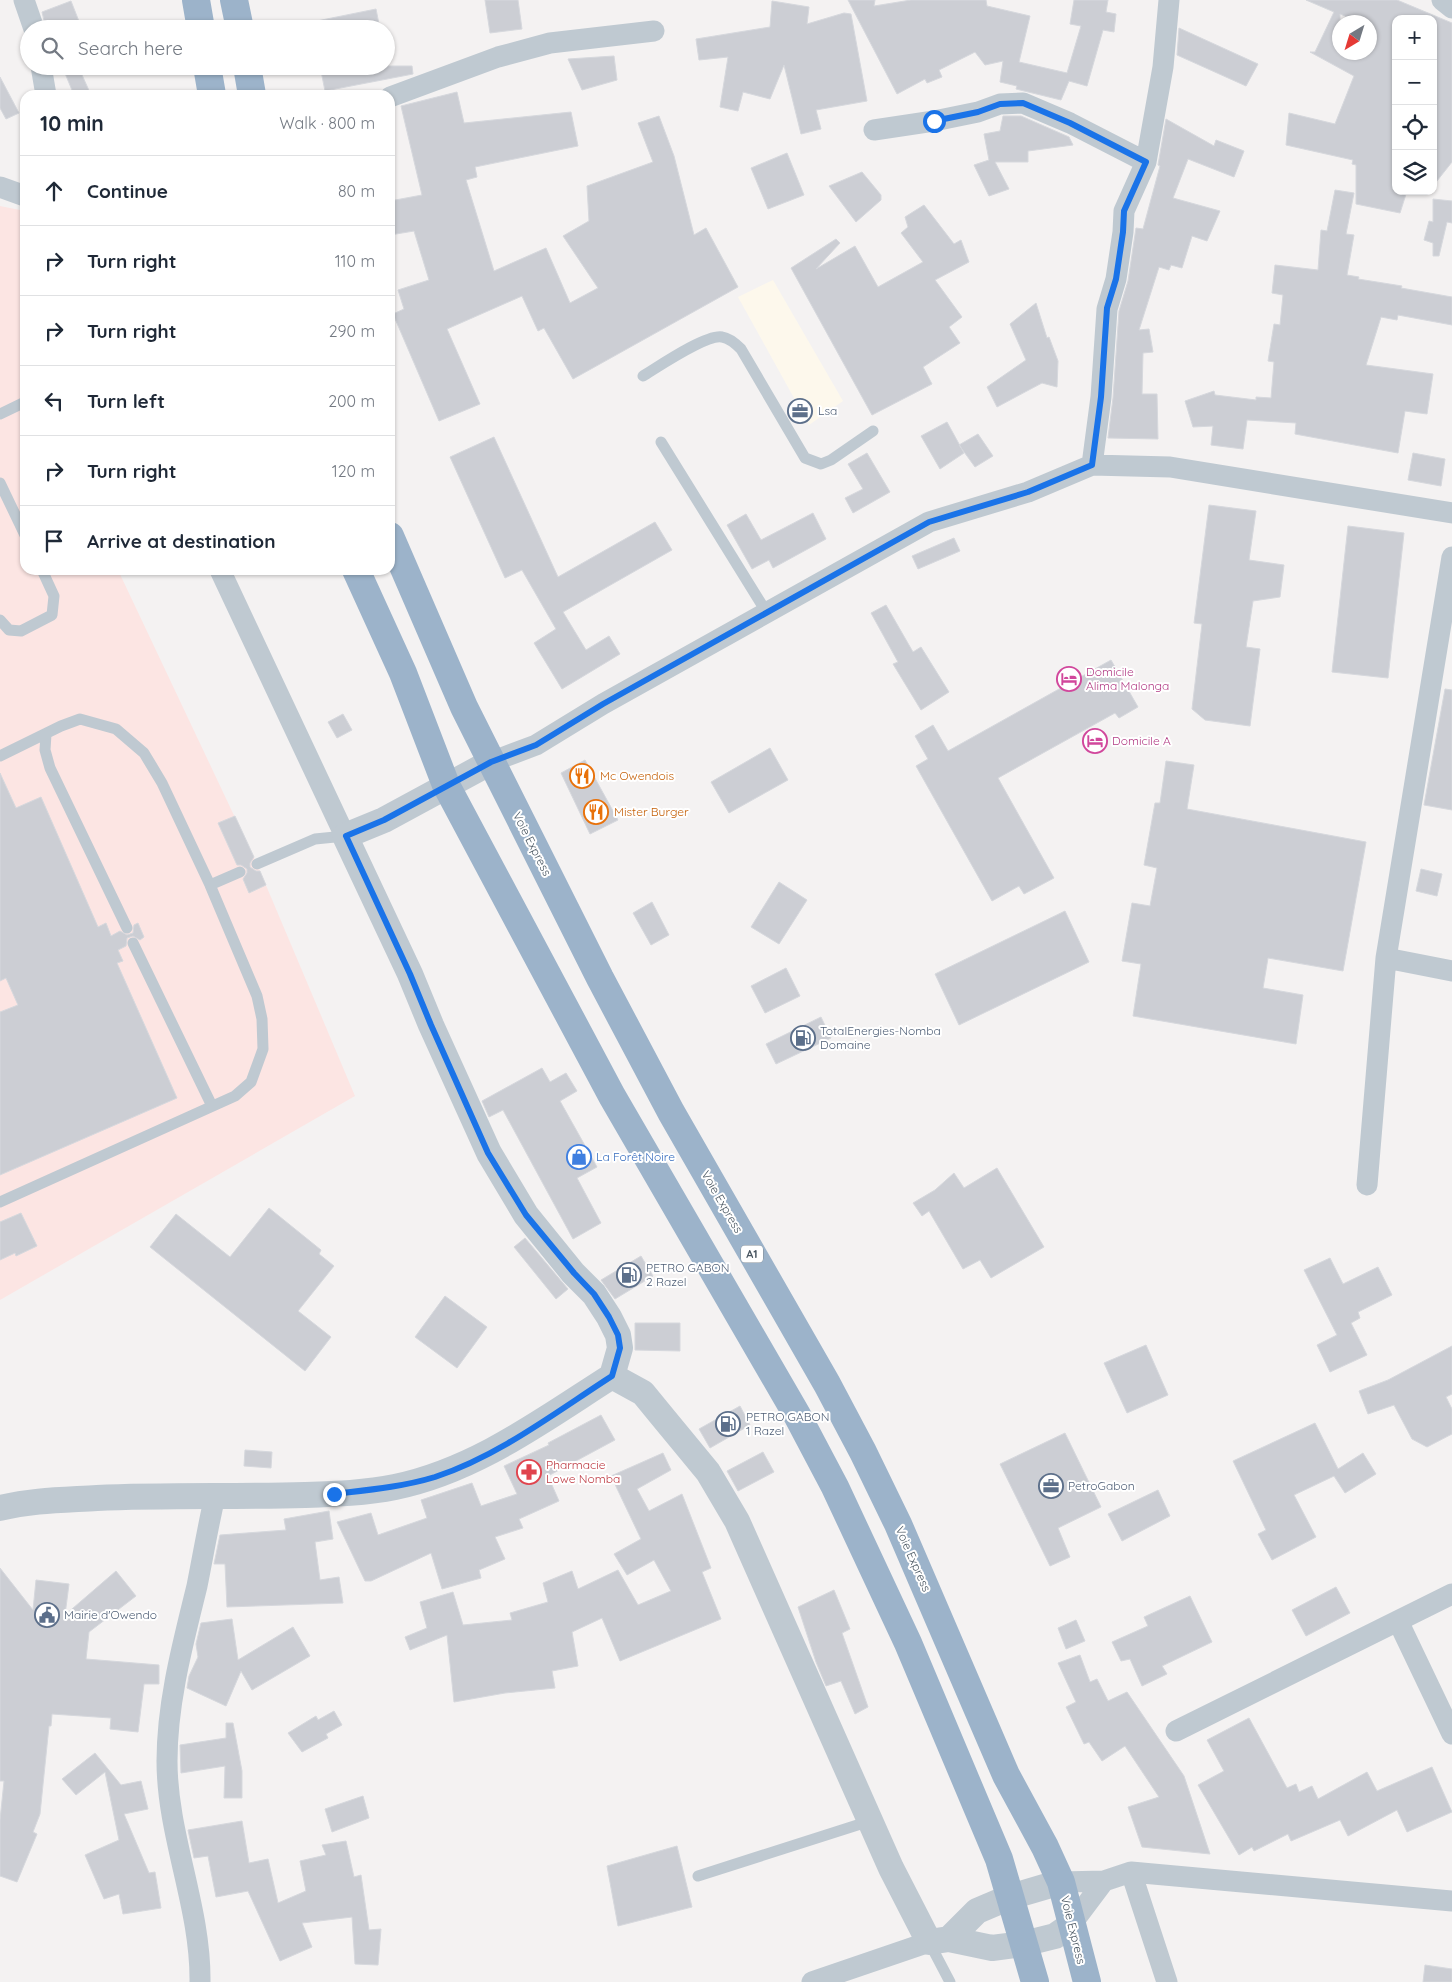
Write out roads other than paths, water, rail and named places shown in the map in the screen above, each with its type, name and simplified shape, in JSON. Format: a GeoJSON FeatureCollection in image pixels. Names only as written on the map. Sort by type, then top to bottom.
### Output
{"type":"FeatureCollection","features":[{"type":"Feature","properties":{"kind":"highway"},"geometry":{"type":"LineString","coordinates":[[196,0],[199,20]]}},
{"type":"Feature","properties":{"kind":"highway"},"geometry":{"type":"LineString","coordinates":[[234,0],[238,20]]}},
{"type":"Feature","properties":{"kind":"highway"},"geometry":{"type":"LineString","coordinates":[[209,75],[211,90]]}},
{"type":"Feature","properties":{"kind":"highway"},"geometry":{"type":"LineString","coordinates":[[249,75],[251,90]]}},
{"type":"Feature","properties":{"kind":"highway","name":"Voie Express"},"geometry":{"type":"LineString","coordinates":[[395,548],[464,707],[670,1112],[827,1384],[898,1524],[1006,1775],[1045,1847],[1061,1882],[1087,1982]]}},
{"type":"Feature","properties":{"kind":"highway"},"geometry":{"type":"LineString","coordinates":[[358,575],[403,673],[446,785],[612,1096],[797,1415],[835,1487],[884,1591],[999,1859],[1035,1982]]}},
{"type":"Feature","properties":{"kind":"street"},"geometry":{"type":"LineString","coordinates":[[24,0],[31,20]]}},
{"type":"Feature","properties":{"kind":"street"},"geometry":{"type":"LineString","coordinates":[[1092,465],[1101,397],[1107,308],[1116,279],[1124,211],[1146,162],[1163,67],[1169,0]]}},
{"type":"Feature","properties":{"kind":"street"},"geometry":{"type":"LineString","coordinates":[[1442,0],[1452,8]]}},
{"type":"Feature","properties":{"kind":"street"},"geometry":{"type":"LineString","coordinates":[[395,95],[498,56],[550,42],[654,31]]}},
{"type":"Feature","properties":{"kind":"street"},"geometry":{"type":"LineString","coordinates":[[43,75],[45,90]]}},
{"type":"Feature","properties":{"kind":"street"},"geometry":{"type":"LineString","coordinates":[[874,130],[978,112],[1000,104],[1023,103],[1070,123],[1146,162]]}},
{"type":"Feature","properties":{"kind":"street"},"geometry":{"type":"LineString","coordinates":[[0,187],[20,194]]}},
{"type":"Feature","properties":{"kind":"street"},"geometry":{"type":"LineString","coordinates":[[346,836],[384,820],[491,762],[536,745],[603,704],[929,522],[1028,492],[1092,465],[1170,467],[1452,513]]}},
{"type":"Feature","properties":{"kind":"street"},"geometry":{"type":"LineString","coordinates":[[1367,1185],[1386,958],[1452,557]]}},
{"type":"Feature","properties":{"kind":"street"},"geometry":{"type":"LineString","coordinates":[[0,1508],[24,1502],[68,1499],[142,1496],[334,1494],[394,1487],[435,1477],[462,1466],[499,1446],[612,1376],[620,1348],[618,1335],[594,1294],[526,1215],[488,1153],[410,974],[222,575]]}},
{"type":"Feature","properties":{"kind":"street"},"geometry":{"type":"LineString","coordinates":[[1386,958],[1452,970]]}},
{"type":"Feature","properties":{"kind":"street"},"geometry":{"type":"LineString","coordinates":[[612,1376],[643,1394],[662,1415],[708,1472],[737,1521],[909,1905],[939,1940],[992,1948],[1023,1944],[1055,1936],[1071,1925],[1104,1881]]}},
{"type":"Feature","properties":{"kind":"street"},"geometry":{"type":"LineString","coordinates":[[200,1982],[197,1940],[176,1842],[167,1761],[172,1703],[215,1496]]}},
{"type":"Feature","properties":{"kind":"street"},"geometry":{"type":"LineString","coordinates":[[1176,1731],[1452,1594]]}},
{"type":"Feature","properties":{"kind":"street"},"geometry":{"type":"LineString","coordinates":[[1398,1621],[1452,1734]]}},
{"type":"Feature","properties":{"kind":"street"},"geometry":{"type":"LineString","coordinates":[[818,1981],[939,1940],[977,1911],[1010,1896],[1061,1882],[1104,1881],[1131,1872],[1452,1900]]}},
{"type":"Feature","properties":{"kind":"street"},"geometry":{"type":"LineString","coordinates":[[1131,1872],[1167,1982]]}},
{"type":"Feature","properties":{"kind":"lane"},"geometry":{"type":"LineString","coordinates":[[643,376],[707,338],[721,336],[733,342],[741,349],[805,458],[821,464],[873,431]]}},
{"type":"Feature","properties":{"kind":"lane"},"geometry":{"type":"LineString","coordinates":[[0,414],[20,404]]}},
{"type":"Feature","properties":{"kind":"lane"},"geometry":{"type":"LineString","coordinates":[[661,442],[767,612]]}},
{"type":"Feature","properties":{"kind":"lane"},"geometry":{"type":"LineString","coordinates":[[0,483],[20,525]]}},
{"type":"Feature","properties":{"kind":"lane"},"geometry":{"type":"LineString","coordinates":[[0,620],[9,630],[21,631],[52,615],[54,596],[44,575]]}},
{"type":"Feature","properties":{"kind":"lane"},"geometry":{"type":"LineString","coordinates":[[0,756],[61,726],[80,719],[116,729],[144,753],[162,783],[210,885],[257,996],[262,1019],[263,1049],[250,1082],[235,1096],[0,1202]]}},
{"type":"Feature","properties":{"kind":"lane"},"geometry":{"type":"LineString","coordinates":[[46,734],[45,750],[50,768],[127,928]]}},
{"type":"Feature","properties":{"kind":"lane"},"geometry":{"type":"LineString","coordinates":[[257,864],[315,839],[346,836]]}},
{"type":"Feature","properties":{"kind":"lane"},"geometry":{"type":"LineString","coordinates":[[210,885],[240,872]]}},
{"type":"Feature","properties":{"kind":"lane"},"geometry":{"type":"LineString","coordinates":[[133,943],[212,1106]]}},
{"type":"Feature","properties":{"kind":"lane"},"geometry":{"type":"LineString","coordinates":[[698,1876],[870,1821]]}},
{"type":"Feature","properties":{"kind":"lane"},"geometry":{"type":"LineString","coordinates":[[939,1940],[950,1982]]}},
{"type":"Feature","properties":{"kind":"place","name":"Lsa"},"geometry":{"type":"Point","coordinates":[800,411]}},
{"type":"Feature","properties":{"kind":"place","name":"Domicile Alima Malonga"},"geometry":{"type":"Point","coordinates":[1069,679]}},
{"type":"Feature","properties":{"kind":"place","name":"Domicile A"},"geometry":{"type":"Point","coordinates":[1095,741]}},
{"type":"Feature","properties":{"kind":"place","name":"Mc Owendois"},"geometry":{"type":"Point","coordinates":[582,776]}},
{"type":"Feature","properties":{"kind":"place","name":"Mister Burger"},"geometry":{"type":"Point","coordinates":[596,812]}},
{"type":"Feature","properties":{"kind":"place","name":"TotalEnergies-Nomba Domaine"},"geometry":{"type":"Point","coordinates":[803,1038]}},
{"type":"Feature","properties":{"kind":"place","name":"La Forêt Noire"},"geometry":{"type":"Point","coordinates":[579,1157]}},
{"type":"Feature","properties":{"kind":"place","name":"PETRO GABON 2 Razel"},"geometry":{"type":"Point","coordinates":[629,1275]}},
{"type":"Feature","properties":{"kind":"place","name":"PETRO GABON 1 Razel"},"geometry":{"type":"Point","coordinates":[728,1424]}},
{"type":"Feature","properties":{"kind":"place","name":"Pharmacie Lowe Nomba"},"geometry":{"type":"Point","coordinates":[529,1472]}},
{"type":"Feature","properties":{"kind":"place","name":"PetroGabon"},"geometry":{"type":"Point","coordinates":[1051,1486]}},
{"type":"Feature","properties":{"kind":"place","name":"Mairie d'Owendo"},"geometry":{"type":"Point","coordinates":[47,1615]}}]}
